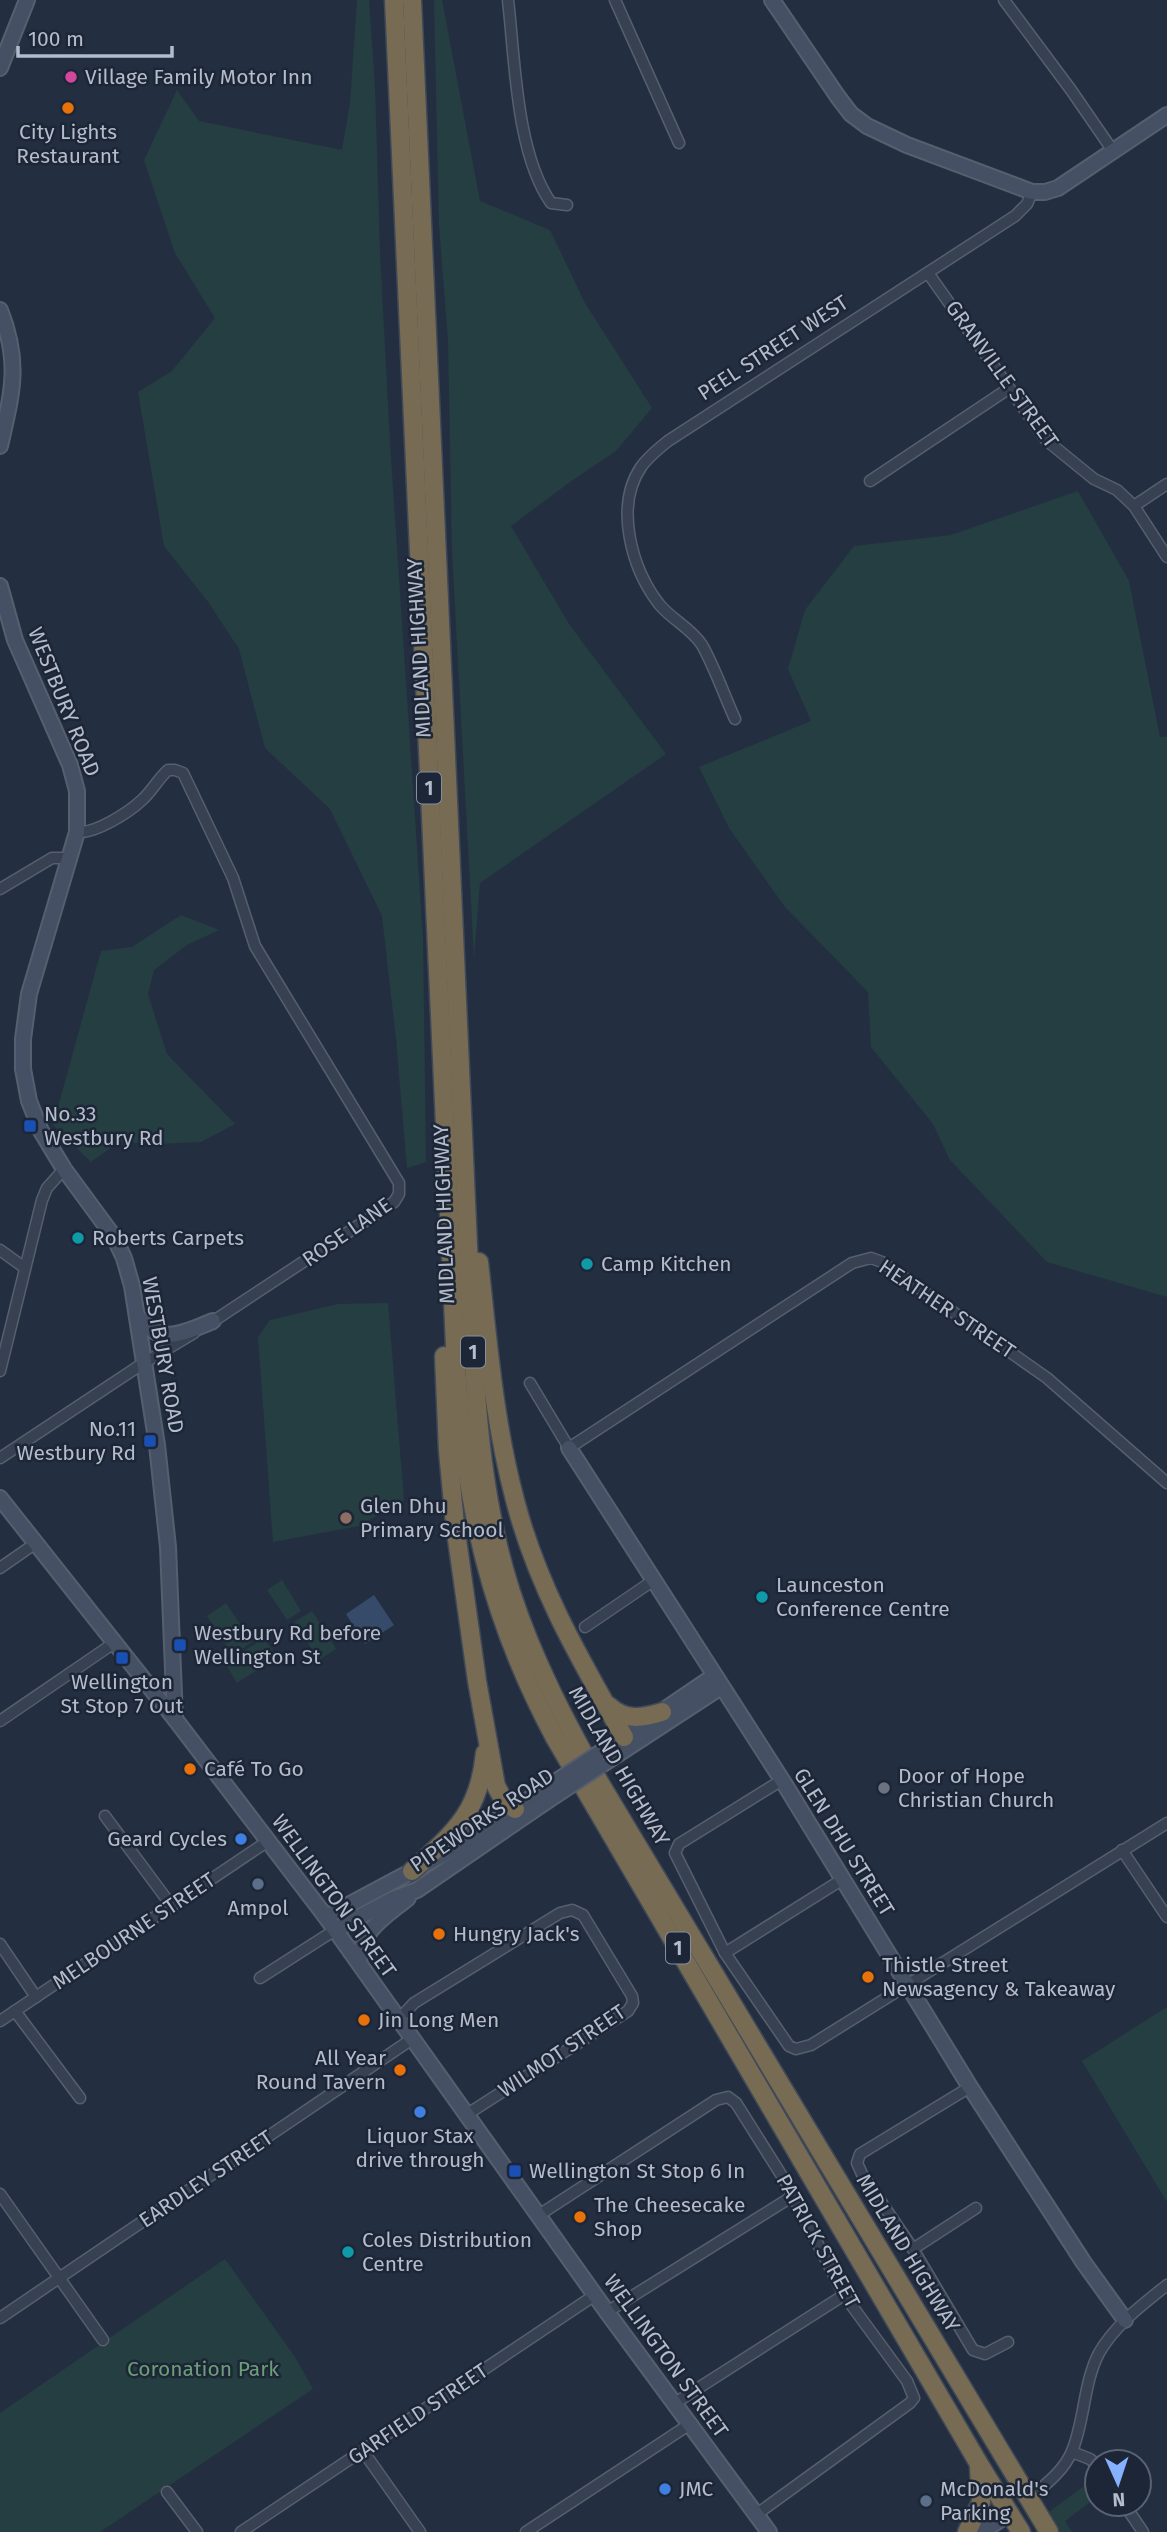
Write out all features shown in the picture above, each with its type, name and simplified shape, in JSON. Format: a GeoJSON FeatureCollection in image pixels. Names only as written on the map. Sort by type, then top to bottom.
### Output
{"type":"FeatureCollection","features":[{"type":"Feature","properties":{"kind":"highway","name":"MIDLAND HIGHWAY"},"geometry":{"type":"LineString","coordinates":[[394,0],[456,1368],[463,1445],[480,1544],[511,1644],[555,1738],[979,2465],[1021,2532]]}},
{"type":"Feature","properties":{"kind":"highway","name":"MIDLAND HIGHWAY"},"geometry":{"type":"LineString","coordinates":[[412,0],[473,1347],[483,1467],[510,1592],[557,1706],[601,1785],[1049,2532]]}},
{"type":"Feature","properties":{"kind":"highway"},"geometry":{"type":"LineString","coordinates":[[441,1058],[439,1207],[448,1451],[462,1580],[484,1718],[498,1792],[504,1801],[515,1809]]}},
{"type":"Feature","properties":{"kind":"highway"},"geometry":{"type":"LineString","coordinates":[[463,1109],[494,1392],[512,1490],[524,1532],[549,1597],[604,1702],[620,1746]]}},
{"type":"Feature","properties":{"kind":"highway"},"geometry":{"type":"LineString","coordinates":[[604,1702],[618,1713],[630,1717],[662,1712]]}},
{"type":"Feature","properties":{"kind":"highway"},"geometry":{"type":"LineString","coordinates":[[417,1882],[472,1806],[483,1768],[484,1718]]}},
{"type":"Feature","properties":{"kind":"highway"},"geometry":{"type":"LineString","coordinates":[[967,2532],[981,2501],[979,2465]]}},
{"type":"Feature","properties":{"kind":"highway"},"geometry":{"type":"LineString","coordinates":[[1011,2513],[1029,2498]]}},
{"type":"Feature","properties":{"kind":"main road"},"geometry":{"type":"LineString","coordinates":[[0,68],[27,0]]}},
{"type":"Feature","properties":{"kind":"main road"},"geometry":{"type":"LineString","coordinates":[[772,0],[838,97],[867,127],[906,145],[1032,191],[1045,192],[1058,188],[1167,115]]}},
{"type":"Feature","properties":{"kind":"main road"},"geometry":{"type":"LineString","coordinates":[[0,310],[10,341],[14,374],[0,446]]}},
{"type":"Feature","properties":{"kind":"main road","name":"WESTBURY ROAD"},"geometry":{"type":"LineString","coordinates":[[0,586],[15,640],[65,750],[78,791],[76,832],[29,994],[22,1054],[26,1087],[34,1118],[64,1169],[114,1237],[124,1258],[138,1317],[168,1548],[175,1719]]}},
{"type":"Feature","properties":{"kind":"main road"},"geometry":{"type":"LineString","coordinates":[[138,1317],[150,1330],[166,1335],[182,1333],[213,1321]]}},
{"type":"Feature","properties":{"kind":"main road","name":"GLEN DHU STREET"},"geometry":{"type":"LineString","coordinates":[[569,1448],[782,1780],[970,2087],[1084,2263],[1125,2320]]}},
{"type":"Feature","properties":{"kind":"main road","name":"WELLINGTON STREET"},"geometry":{"type":"LineString","coordinates":[[0,1498],[175,1719],[326,1917],[607,2312],[769,2532]]}},
{"type":"Feature","properties":{"kind":"main road","name":"PIPEWORKS ROAD"},"geometry":{"type":"LineString","coordinates":[[326,1917],[417,1882],[444,1854],[515,1809],[544,1797],[572,1779],[600,1766],[662,1712],[718,1681]]}},
{"type":"Feature","properties":{"kind":"main road","name":"PIPEWORKS ROAD"},"geometry":{"type":"LineString","coordinates":[[335,1930],[393,1899],[718,1681]]}},
{"type":"Feature","properties":{"kind":"main road"},"geometry":{"type":"LineString","coordinates":[[359,1963],[360,1946],[366,1935],[417,1882]]}},
{"type":"Feature","properties":{"kind":"main road"},"geometry":{"type":"LineString","coordinates":[[981,2532],[1011,2513]]}},
{"type":"Feature","properties":{"kind":"street"},"geometry":{"type":"LineString","coordinates":[[508,0],[519,105],[535,174],[550,207],[567,205]]}},
{"type":"Feature","properties":{"kind":"street"},"geometry":{"type":"LineString","coordinates":[[615,0],[679,143]]}},
{"type":"Feature","properties":{"kind":"street"},"geometry":{"type":"LineString","coordinates":[[1004,0],[1072,90],[1113,151]]}},
{"type":"Feature","properties":{"kind":"street","name":"PEEL STREET WEST"},"geometry":{"type":"LineString","coordinates":[[735,719],[701,645],[692,633],[660,604],[641,573],[628,520],[634,482],[640,468],[668,441],[1014,216],[1027,204],[1032,191]]}},
{"type":"Feature","properties":{"kind":"street","name":"GRANVILLE STREET"},"geometry":{"type":"LineString","coordinates":[[928,273],[1046,440],[1094,479],[1117,490],[1134,506],[1167,557]]}},
{"type":"Feature","properties":{"kind":"street"},"geometry":{"type":"LineString","coordinates":[[870,481],[1008,389]]}},
{"type":"Feature","properties":{"kind":"street"},"geometry":{"type":"LineString","coordinates":[[1134,506],[1167,484]]}},
{"type":"Feature","properties":{"kind":"street","name":"ROSE LANE"},"geometry":{"type":"LineString","coordinates":[[0,1458],[389,1206],[397,1198],[400,1189],[393,1170],[255,946],[233,878],[183,773],[175,769],[168,770],[141,801],[102,826],[91,831],[76,832]]}},
{"type":"Feature","properties":{"kind":"street"},"geometry":{"type":"LineString","coordinates":[[0,889],[52,858],[68,858]]}},
{"type":"Feature","properties":{"kind":"street"},"geometry":{"type":"LineString","coordinates":[[0,1371],[45,1190],[64,1169]]}},
{"type":"Feature","properties":{"kind":"street"},"geometry":{"type":"LineString","coordinates":[[0,1250],[25,1268]]}},
{"type":"Feature","properties":{"kind":"street","name":"HEATHER STREET"},"geometry":{"type":"LineString","coordinates":[[569,1448],[852,1263],[871,1258],[882,1262],[1047,1377],[1167,1483]]}},
{"type":"Feature","properties":{"kind":"street","name":"GLEN DHU STREET"},"geometry":{"type":"LineString","coordinates":[[530,1383],[569,1448]]}},
{"type":"Feature","properties":{"kind":"street"},"geometry":{"type":"LineString","coordinates":[[0,1568],[36,1543]]}},
{"type":"Feature","properties":{"kind":"street"},"geometry":{"type":"LineString","coordinates":[[585,1627],[654,1580]]}},
{"type":"Feature","properties":{"kind":"street"},"geometry":{"type":"LineString","coordinates":[[0,1721],[114,1643]]}},
{"type":"Feature","properties":{"kind":"street"},"geometry":{"type":"LineString","coordinates":[[782,1780],[682,1841],[675,1848],[676,1859],[725,1953],[789,2046],[796,2049],[811,2045],[1167,1823]]}},
{"type":"Feature","properties":{"kind":"street"},"geometry":{"type":"LineString","coordinates":[[105,1816],[171,1905]]}},
{"type":"Feature","properties":{"kind":"street","name":"MELBOURNE STREET"},"geometry":{"type":"LineString","coordinates":[[0,2021],[268,1840]]}},
{"type":"Feature","properties":{"kind":"street"},"geometry":{"type":"LineString","coordinates":[[1122,1850],[1167,1917]]}},
{"type":"Feature","properties":{"kind":"street"},"geometry":{"type":"LineString","coordinates":[[725,1953],[843,1879]]}},
{"type":"Feature","properties":{"kind":"street","name":"WILMOT STREET"},"geometry":{"type":"LineString","coordinates":[[399,2019],[414,2003],[560,1913],[572,1910],[583,1915],[632,1996],[633,2003],[628,2011],[466,2115]]}},
{"type":"Feature","properties":{"kind":"street","name":"PIPEWORKS ROAD"},"geometry":{"type":"LineString","coordinates":[[260,1978],[335,1930]]}},
{"type":"Feature","properties":{"kind":"street"},"geometry":{"type":"LineString","coordinates":[[0,1944],[36,1997]]}},
{"type":"Feature","properties":{"kind":"street"},"geometry":{"type":"LineString","coordinates":[[15,2011],[80,2098]]}},
{"type":"Feature","properties":{"kind":"street","name":"EARDLEY STREET"},"geometry":{"type":"LineString","coordinates":[[0,2318],[412,2039]]}},
{"type":"Feature","properties":{"kind":"street"},"geometry":{"type":"LineString","coordinates":[[970,2087],[860,2154],[858,2159],[862,2174],[914,2249],[973,2350],[985,2354],[1008,2342]]}},
{"type":"Feature","properties":{"kind":"street","name":"PATRICK STREET"},"geometry":{"type":"LineString","coordinates":[[540,2215],[716,2100],[728,2097],[737,2106],[793,2196],[844,2295],[907,2381],[914,2398],[757,2514]]}},
{"type":"Feature","properties":{"kind":"street"},"geometry":{"type":"LineString","coordinates":[[0,2193],[103,2340]]}},
{"type":"Feature","properties":{"kind":"street"},"geometry":{"type":"LineString","coordinates":[[607,2312],[793,2196]]}},
{"type":"Feature","properties":{"kind":"street"},"geometry":{"type":"LineString","coordinates":[[914,2249],[976,2208]]}},
{"type":"Feature","properties":{"kind":"street"},"geometry":{"type":"LineString","coordinates":[[1029,2498],[1050,2480],[1072,2452],[1089,2379],[1105,2344],[1125,2320],[1167,2285]]}},
{"type":"Feature","properties":{"kind":"street","name":"GARFIELD STREET"},"geometry":{"type":"LineString","coordinates":[[241,2532],[595,2295]]}},
{"type":"Feature","properties":{"kind":"street"},"geometry":{"type":"LineString","coordinates":[[675,2403],[844,2295]]}},
{"type":"Feature","properties":{"kind":"street"},"geometry":{"type":"LineString","coordinates":[[526,2532],[690,2424]]}},
{"type":"Feature","properties":{"kind":"street"},"geometry":{"type":"LineString","coordinates":[[363,2451],[421,2532]]}},
{"type":"Feature","properties":{"kind":"street"},"geometry":{"type":"LineString","coordinates":[[1072,2452],[1083,2456]]}},
{"type":"Feature","properties":{"kind":"street"},"geometry":{"type":"LineString","coordinates":[[167,2492],[197,2532]]}},
{"type":"Feature","properties":{"kind":"green space"},"geometry":{"type":"Polygon","coordinates":[[[357,0],[369,0],[390,442],[423,938],[426,1162],[407,1168],[382,916],[330,809],[265,748],[239,649],[209,603],[164,546],[138,392],[172,371],[215,318],[175,253],[144,160],[177,90],[199,121],[342,150],[350,103],[357,0]]]}},
{"type":"Feature","properties":{"kind":"green space"},"geometry":{"type":"Polygon","coordinates":[[[434,0],[442,0],[480,201],[550,230],[585,303],[652,408],[616,451],[511,526],[569,624],[666,754],[480,883],[474,959],[452,551],[448,340],[439,225],[434,0]]]}},
{"type":"Feature","properties":{"kind":"green space"},"geometry":{"type":"Polygon","coordinates":[[[1078,491],[1129,581],[1160,737],[1167,737],[1167,1297],[1047,1262],[950,1160],[933,1124],[871,1047],[868,992],[785,907],[729,828],[699,767],[811,721],[788,669],[805,610],[854,546],[951,535],[1078,491]]]}},
{"type":"Feature","properties":{"kind":"green space"},"geometry":{"type":"Polygon","coordinates":[[[181,915],[219,930],[187,945],[154,970],[148,994],[167,1054],[235,1124],[201,1142],[119,1142],[91,1162],[53,1125],[101,951],[132,947],[181,915]]]}},
{"type":"Feature","properties":{"kind":"green space"},"geometry":{"type":"Polygon","coordinates":[[[388,1303],[404,1500],[359,1526],[273,1542],[258,1337],[270,1320],[338,1304],[388,1303]]]}},
{"type":"Feature","properties":{"kind":"green space"},"geometry":{"type":"Polygon","coordinates":[[[282,1580],[301,1611],[287,1620],[267,1590],[282,1580]]]}},
{"type":"Feature","properties":{"kind":"green space"},"geometry":{"type":"Polygon","coordinates":[[[226,1603],[252,1642],[233,1655],[207,1616],[226,1603]]]}},
{"type":"Feature","properties":{"kind":"green space"},"geometry":{"type":"Polygon","coordinates":[[[312,1611],[336,1649],[319,1660],[294,1622],[312,1611]]]}},
{"type":"Feature","properties":{"kind":"green space"},"geometry":{"type":"Polygon","coordinates":[[[264,1638],[277,1657],[237,1683],[225,1663],[264,1638]]]}},
{"type":"Feature","properties":{"kind":"green space"},"geometry":{"type":"Polygon","coordinates":[[[1167,2007],[1167,2202],[1082,2061],[1167,2007]]]}},
{"type":"Feature","properties":{"kind":"green space","name":"Coronation Park"},"geometry":{"type":"Polygon","coordinates":[[[225,2259],[295,2357],[313,2389],[100,2532],[0,2532],[0,2413],[225,2259]]]}},
{"type":"Feature","properties":{"kind":"green space"},"geometry":{"type":"Polygon","coordinates":[[[1083,2487],[1083,2508],[1065,2521],[1072,2532],[1057,2532],[1047,2513],[1083,2487]]]}},
{"type":"Feature","properties":{"kind":"water"},"geometry":{"type":"Polygon","coordinates":[[[374,1595],[394,1625],[365,1644],[346,1614],[374,1595]]]}},
{"type":"Feature","properties":{"kind":"place","name":"Village Family Motor Inn"},"geometry":{"type":"Point","coordinates":[71,77]}},
{"type":"Feature","properties":{"kind":"place","name":"City Lights Restaurant"},"geometry":{"type":"Point","coordinates":[68,108]}},
{"type":"Feature","properties":{"kind":"place","name":"No.33 Westbury Rd"},"geometry":{"type":"Point","coordinates":[30,1126]}},
{"type":"Feature","properties":{"kind":"place","name":"Roberts Carpets"},"geometry":{"type":"Point","coordinates":[78,1238]}},
{"type":"Feature","properties":{"kind":"place","name":"Camp Kitchen"},"geometry":{"type":"Point","coordinates":[587,1264]}},
{"type":"Feature","properties":{"kind":"place","name":"No.11 Westbury Rd"},"geometry":{"type":"Point","coordinates":[150,1441]}},
{"type":"Feature","properties":{"kind":"place","name":"Glen Dhu Primary School"},"geometry":{"type":"Point","coordinates":[346,1518]}},
{"type":"Feature","properties":{"kind":"place","name":"Launceston Conference Centre"},"geometry":{"type":"Point","coordinates":[762,1597]}},
{"type":"Feature","properties":{"kind":"place","name":"Westbury Rd before Wellington St"},"geometry":{"type":"Point","coordinates":[180,1645]}},
{"type":"Feature","properties":{"kind":"place","name":"Wellington St Stop 7 Out"},"geometry":{"type":"Point","coordinates":[122,1658]}},
{"type":"Feature","properties":{"kind":"place","name":"Café To Go"},"geometry":{"type":"Point","coordinates":[190,1769]}},
{"type":"Feature","properties":{"kind":"place","name":"Door of Hope Christian Church"},"geometry":{"type":"Point","coordinates":[884,1788]}},
{"type":"Feature","properties":{"kind":"place","name":"Geard Cycles"},"geometry":{"type":"Point","coordinates":[241,1839]}},
{"type":"Feature","properties":{"kind":"place","name":"Ampol"},"geometry":{"type":"Point","coordinates":[258,1884]}},
{"type":"Feature","properties":{"kind":"place","name":"Hungry Jack's"},"geometry":{"type":"Point","coordinates":[439,1934]}},
{"type":"Feature","properties":{"kind":"place","name":"Thistle Street Newsagency & Takeaway"},"geometry":{"type":"Point","coordinates":[868,1977]}},
{"type":"Feature","properties":{"kind":"place","name":"Jin Long Men"},"geometry":{"type":"Point","coordinates":[364,2020]}},
{"type":"Feature","properties":{"kind":"place","name":"All Year Round Tavern"},"geometry":{"type":"Point","coordinates":[400,2070]}},
{"type":"Feature","properties":{"kind":"place","name":"Liquor Stax drive through"},"geometry":{"type":"Point","coordinates":[420,2112]}},
{"type":"Feature","properties":{"kind":"place","name":"Wellington St Stop 6 In"},"geometry":{"type":"Point","coordinates":[515,2171]}},
{"type":"Feature","properties":{"kind":"place","name":"The Cheesecake Shop"},"geometry":{"type":"Point","coordinates":[580,2217]}},
{"type":"Feature","properties":{"kind":"place","name":"Coles Distribution Centre"},"geometry":{"type":"Point","coordinates":[348,2252]}},
{"type":"Feature","properties":{"kind":"place","name":"JMC"},"geometry":{"type":"Point","coordinates":[665,2489]}},
{"type":"Feature","properties":{"kind":"place","name":"McDonald's Parking"},"geometry":{"type":"Point","coordinates":[926,2501]}}]}
